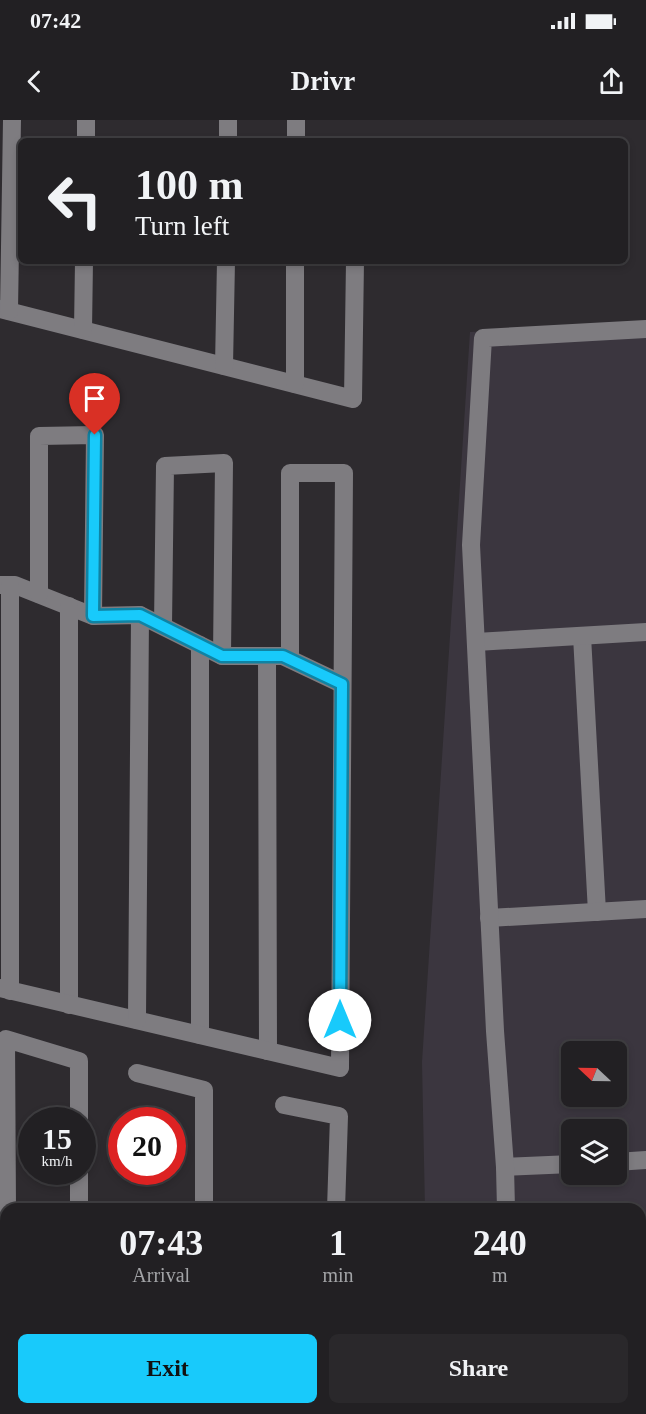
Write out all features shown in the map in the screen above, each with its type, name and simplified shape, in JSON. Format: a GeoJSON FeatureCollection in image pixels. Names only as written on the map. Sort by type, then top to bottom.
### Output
{"type":"FeatureCollection","features":[{"type":"Feature","properties":{"kind":"lane"},"geometry":{"type":"LineString","coordinates":[[12,120],[4,310],[353,399],[355,264]]}},
{"type":"Feature","properties":{"kind":"lane"},"geometry":{"type":"LineString","coordinates":[[86,120],[86,138]]}},
{"type":"Feature","properties":{"kind":"lane"},"geometry":{"type":"LineString","coordinates":[[228,120],[228,138]]}},
{"type":"Feature","properties":{"kind":"lane"},"geometry":{"type":"LineString","coordinates":[[296,120],[296,138]]}},
{"type":"Feature","properties":{"kind":"lane"},"geometry":{"type":"LineString","coordinates":[[83,330],[84,264]]}},
{"type":"Feature","properties":{"kind":"lane"},"geometry":{"type":"LineString","coordinates":[[224,366],[226,264]]}},
{"type":"Feature","properties":{"kind":"lane"},"geometry":{"type":"LineString","coordinates":[[295,384],[296,264]]}},
{"type":"Feature","properties":{"kind":"lane"},"geometry":{"type":"LineString","coordinates":[[506,1203],[471,545],[483,338],[646,329]]}},
{"type":"Feature","properties":{"kind":"lane"},"geometry":{"type":"LineString","coordinates":[[39,594],[39,436],[95,435],[93,616]]}},
{"type":"Feature","properties":{"kind":"lane"},"geometry":{"type":"LineString","coordinates":[[163,626],[165,466],[224,463],[222,656]]}},
{"type":"Feature","properties":{"kind":"lane"},"geometry":{"type":"LineString","coordinates":[[291,659],[290,473],[344,473],[340,1068],[5,990],[5,585],[15,585],[93,616],[140,615],[222,656],[283,656],[342,684]]}},
{"type":"Feature","properties":{"kind":"lane"},"geometry":{"type":"LineString","coordinates":[[69,606],[69,1005]]}},
{"type":"Feature","properties":{"kind":"lane"},"geometry":{"type":"LineString","coordinates":[[137,1020],[140,615]]}},
{"type":"Feature","properties":{"kind":"lane"},"geometry":{"type":"LineString","coordinates":[[476,642],[646,632]]}},
{"type":"Feature","properties":{"kind":"lane"},"geometry":{"type":"LineString","coordinates":[[582,636],[597,912]]}},
{"type":"Feature","properties":{"kind":"lane"},"geometry":{"type":"LineString","coordinates":[[200,645],[200,1035]]}},
{"type":"Feature","properties":{"kind":"lane"},"geometry":{"type":"LineString","coordinates":[[267,656],[268,1051]]}},
{"type":"Feature","properties":{"kind":"lane"},"geometry":{"type":"LineString","coordinates":[[489,918],[646,909]]}},
{"type":"Feature","properties":{"kind":"lane"},"geometry":{"type":"LineString","coordinates":[[7,1203],[6,1039],[79,1061],[79,1107]]}},
{"type":"Feature","properties":{"kind":"lane"},"geometry":{"type":"LineString","coordinates":[[137,1073],[204,1090],[204,1203]]}},
{"type":"Feature","properties":{"kind":"lane"},"geometry":{"type":"LineString","coordinates":[[284,1105],[339,1116],[336,1203]]}},
{"type":"Feature","properties":{"kind":"lane"},"geometry":{"type":"LineString","coordinates":[[627,1161],[646,1160]]}},
{"type":"Feature","properties":{"kind":"lane"},"geometry":{"type":"LineString","coordinates":[[505,1167],[561,1164]]}},
{"type":"Feature","properties":{"kind":"lane"},"geometry":{"type":"LineString","coordinates":[[79,1185],[79,1203]]}},
{"type":"Feature","properties":{"kind":"shaded area"},"geometry":{"type":"Polygon","coordinates":[[[646,323],[646,1203],[425,1203],[422,1062],[470,332],[646,323]]]}},
{"type":"Feature","properties":{"kind":"route"},"geometry":{"type":"LineString","coordinates":[[95,435],[93,616],[140,615],[222,656],[283,656],[342,684],[340,1020]]}}]}
